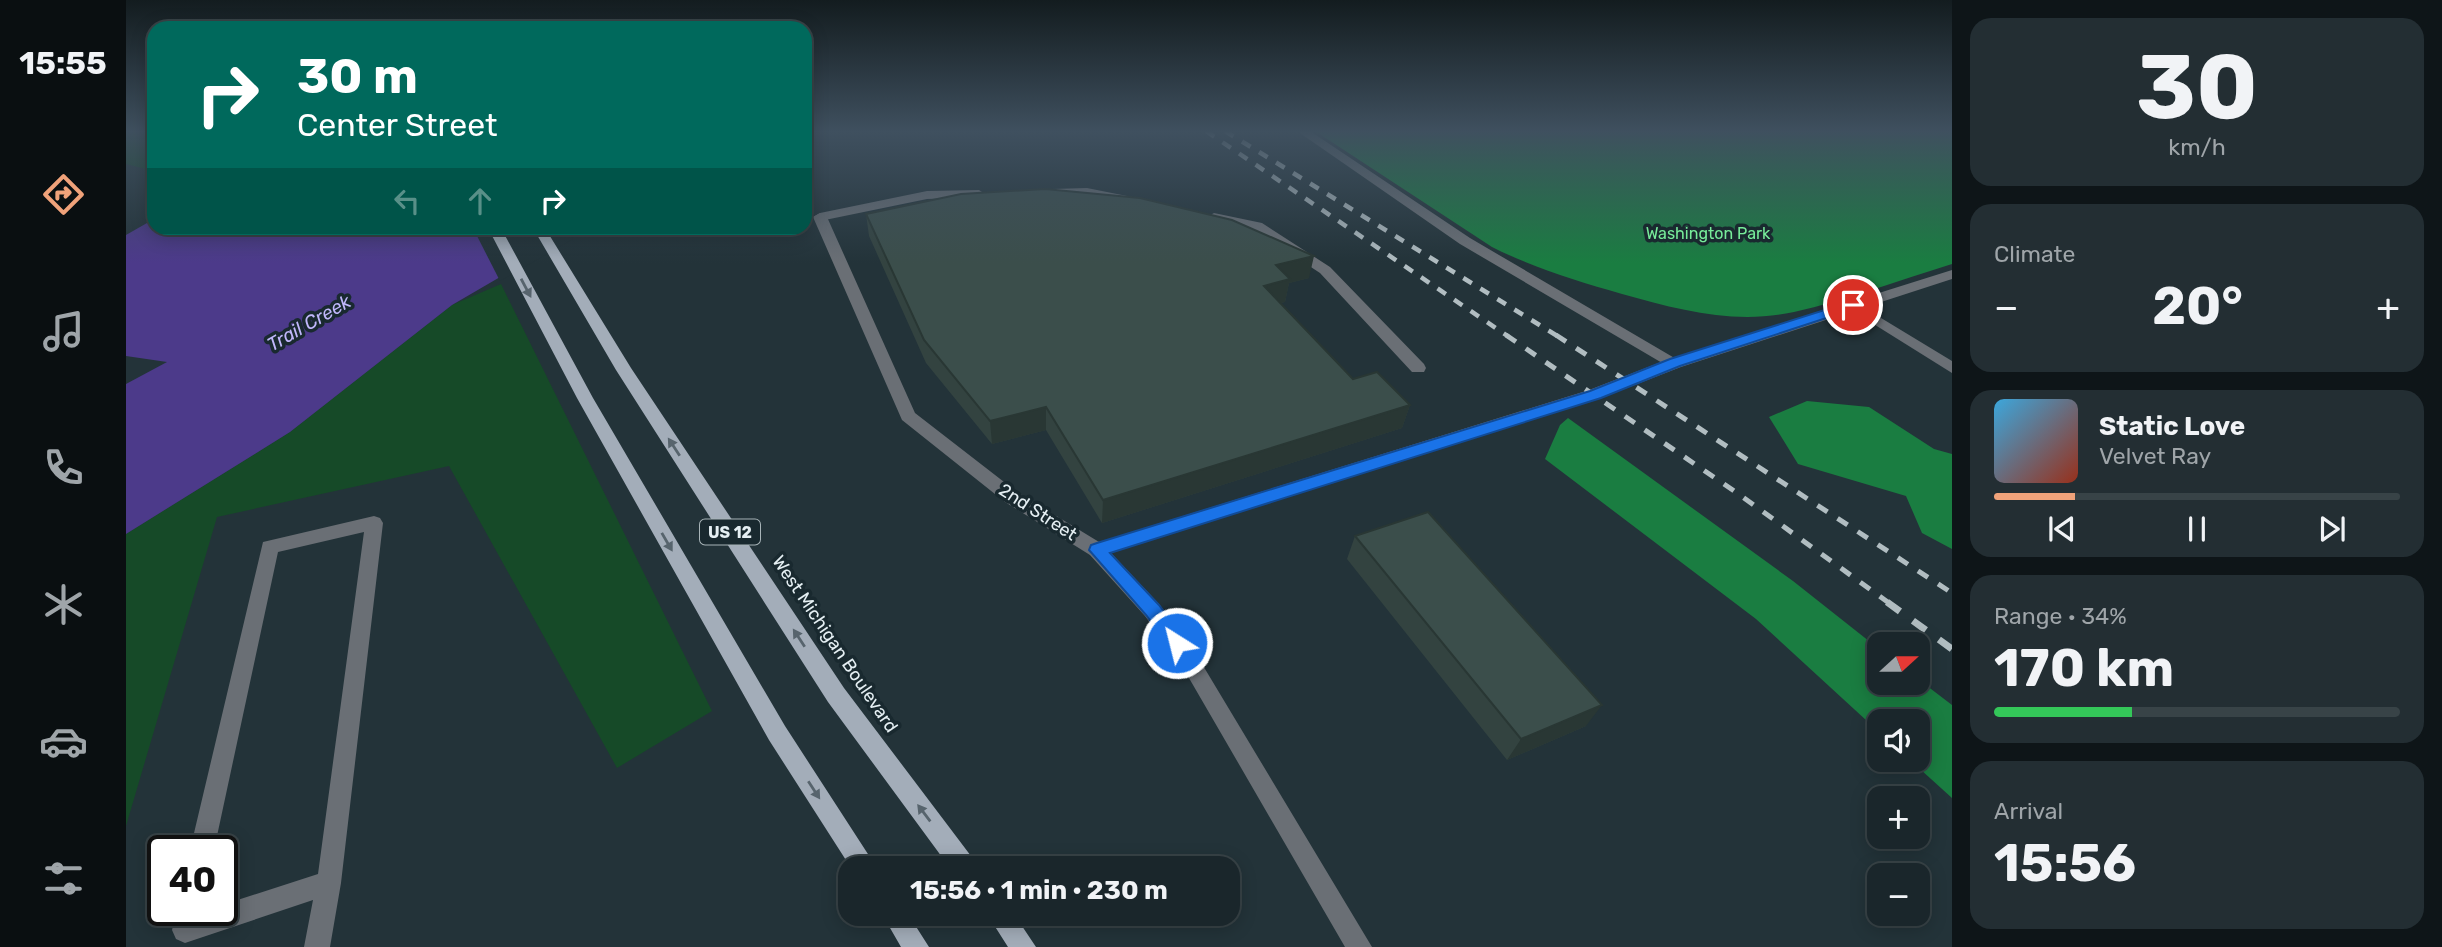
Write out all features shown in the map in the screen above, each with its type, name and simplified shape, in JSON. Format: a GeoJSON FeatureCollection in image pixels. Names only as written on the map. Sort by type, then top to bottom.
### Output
{"type":"FeatureCollection","features":[{"type":"Feature","properties":{"kind":"main road"},"geometry":{"type":"LineString","coordinates":[[498,235],[584,398],[777,733],[857,856]]}},
{"type":"Feature","properties":{"kind":"main road","name":"West Michigan Boulevard"},"geometry":{"type":"LineString","coordinates":[[542,235],[624,370],[836,695],[956,856]]}},
{"type":"Feature","properties":{"kind":"main road"},"geometry":{"type":"LineString","coordinates":[[902,926],[916,947]]}},
{"type":"Feature","properties":{"kind":"main road"},"geometry":{"type":"LineString","coordinates":[[1008,926],[1023,947]]}},
{"type":"Feature","properties":{"kind":"street"},"geometry":{"type":"LineString","coordinates":[[1368,175],[1465,241],[1675,363]]}},
{"type":"Feature","properties":{"kind":"street"},"geometry":{"type":"LineString","coordinates":[[1034,193],[1087,192],[1139,202]]}},
{"type":"Feature","properties":{"kind":"street","name":"2nd Street"},"geometry":{"type":"LineString","coordinates":[[994,194],[927,195],[820,216],[908,416],[1011,497],[1097,550],[1152,610],[1189,660],[1359,947]]}},
{"type":"Feature","properties":{"kind":"street"},"geometry":{"type":"LineString","coordinates":[[1205,215],[1257,226],[1325,270],[1418,368]]}},
{"type":"Feature","properties":{"kind":"street"},"geometry":{"type":"LineString","coordinates":[[1097,550],[1595,394],[1675,363],[1952,274]]}},
{"type":"Feature","properties":{"kind":"street"},"geometry":{"type":"LineString","coordinates":[[1853,305],[1952,368]]}},
{"type":"Feature","properties":{"kind":"street"},"geometry":{"type":"LineString","coordinates":[[205,835],[270,547],[374,523],[329,883],[317,947]]}},
{"type":"Feature","properties":{"kind":"street"},"geometry":{"type":"LineString","coordinates":[[238,913],[329,883]]}},
{"type":"Feature","properties":{"kind":"green space","name":"Washington Park"},"geometry":{"type":"Polygon","coordinates":[[[1382,175],[1952,175],[1952,264],[1854,296],[1772,316],[1707,314],[1643,300],[1572,279],[1492,247],[1382,175]]]}},
{"type":"Feature","properties":{"kind":"green space"},"geometry":{"type":"Polygon","coordinates":[[[501,284],[712,711],[617,768],[449,466],[217,517],[126,826],[126,534],[290,432],[452,305],[501,284]]]}},
{"type":"Feature","properties":{"kind":"green space"},"geometry":{"type":"Polygon","coordinates":[[[1807,401],[1869,407],[1934,449],[1952,454],[1952,549],[1922,533],[1906,496],[1798,464],[1769,417],[1807,401]]]}},
{"type":"Feature","properties":{"kind":"green space"},"geometry":{"type":"Polygon","coordinates":[[[1568,418],[1793,581],[1867,640],[1867,695],[1930,695],[1930,688],[1952,705],[1952,798],[1923,772],[1930,772],[1930,709],[1867,709],[1867,721],[1756,619],[1545,459],[1560,425],[1568,418]]]}},
{"type":"Feature","properties":{"kind":"water","name":"Trail Creek"},"geometry":{"type":"Polygon","coordinates":[[[147,223],[147,235],[572,235],[452,305],[290,432],[126,534],[126,384],[167,362],[126,356],[126,235],[147,223]]]}},
{"type":"Feature","properties":{"kind":"pier"},"geometry":{"type":"Polygon","coordinates":[[[477,235],[570,235],[573,239],[500,281],[477,235]]]}},
{"type":"Feature","properties":{"kind":"building"},"geometry":{"type":"Polygon","coordinates":[[[1045,189],[1140,198],[1232,220],[1314,256],[1276,265],[1290,279],[1264,286],[1353,379],[1377,372],[1410,405],[1103,500],[1046,407],[990,421],[924,340],[866,214],[961,194],[1045,189]]]}},
{"type":"Feature","properties":{"kind":"building"},"geometry":{"type":"Polygon","coordinates":[[[1428,512],[1602,705],[1521,739],[1355,536],[1428,512]]]}},
{"type":"Feature","properties":{"kind":"railway"},"geometry":{"type":"LineString","coordinates":[[1271,175],[1509,337]]}},
{"type":"Feature","properties":{"kind":"railway"},"geometry":{"type":"LineString","coordinates":[[1297,175],[1559,337]]}},
{"type":"Feature","properties":{"kind":"railway"},"geometry":{"type":"LineString","coordinates":[[1506,335],[1740,495],[1889,603]]}},
{"type":"Feature","properties":{"kind":"railway"},"geometry":{"type":"LineString","coordinates":[[1556,335],[1952,593]]}},
{"type":"Feature","properties":{"kind":"railway"},"geometry":{"type":"LineString","coordinates":[[1887,602],[1952,649]]}},
{"type":"Feature","properties":{"kind":"route"},"geometry":{"type":"LineString","coordinates":[[1177,643],[1152,610],[1097,550],[1595,394],[1675,363],[1853,305]]}}]}
